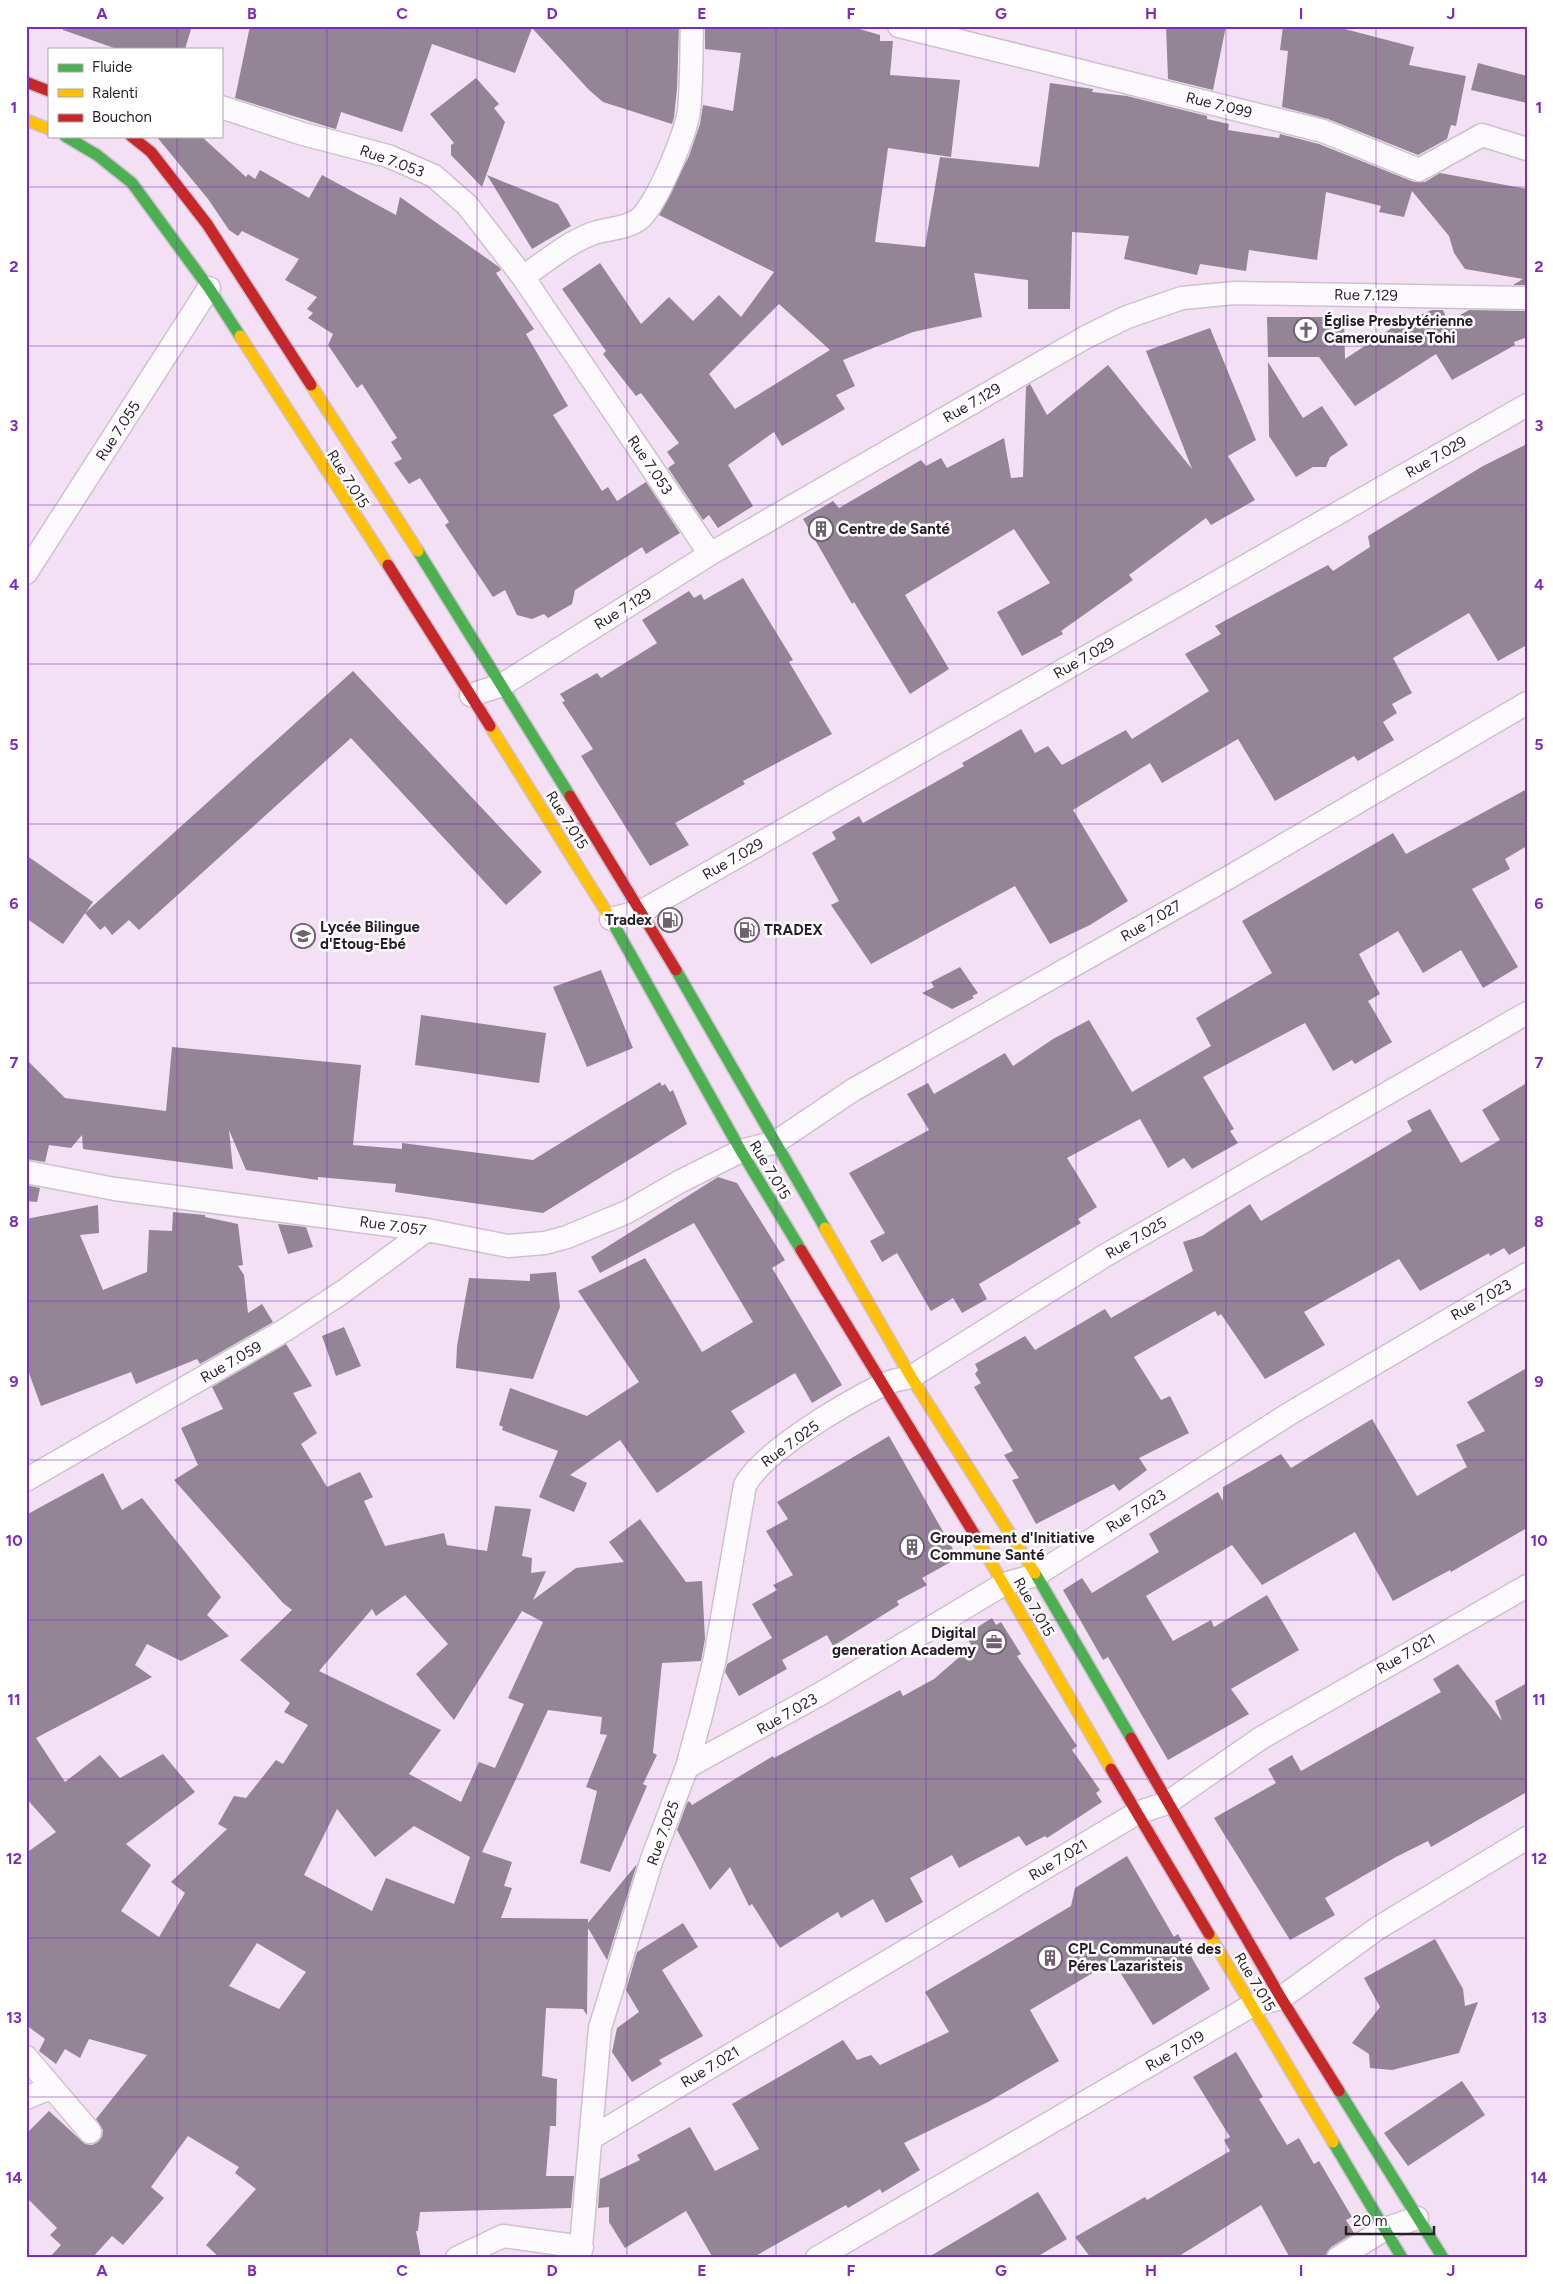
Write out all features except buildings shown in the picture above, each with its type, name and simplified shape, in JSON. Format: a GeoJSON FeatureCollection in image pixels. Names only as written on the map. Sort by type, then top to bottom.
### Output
{"type":"FeatureCollection","features":[{"type":"Feature","properties":{"kind":"main road"},"geometry":{"type":"LineString","coordinates":[[26,82],[48,91]]}},
{"type":"Feature","properties":{"kind":"main road"},"geometry":{"type":"LineString","coordinates":[[26,120],[48,129]]}},
{"type":"Feature","properties":{"kind":"main road","name":"Rue 7.015"},"geometry":{"type":"LineString","coordinates":[[68,138],[97,155],[132,182],[209,288],[382,560],[471,695],[611,919],[741,1151],[1004,1584],[1137,1813],[1402,2258]]}},
{"type":"Feature","properties":{"kind":"main road","name":"Rue 7.015"},"geometry":{"type":"LineString","coordinates":[[134,138],[151,152],[207,224],[502,685],[642,911],[911,1376],[1036,1575],[1282,1998],[1443,2258]]}},
{"type":"Feature","properties":{"kind":"street"},"geometry":{"type":"LineString","coordinates":[[523,276],[564,249],[592,234],[624,228],[641,218],[654,200],[670,166],[689,112],[692,26]]}},
{"type":"Feature","properties":{"kind":"street","name":"Rue 7.099"},"geometry":{"type":"LineString","coordinates":[[898,26],[1323,131],[1420,170],[1482,135],[1527,150]]}},
{"type":"Feature","properties":{"kind":"street","name":"Rue 7.053"},"geometry":{"type":"LineString","coordinates":[[222,107],[303,134],[388,156],[434,176],[467,205],[523,276],[710,554]]}},
{"type":"Feature","properties":{"kind":"street","name":"Rue 7.055"},"geometry":{"type":"LineString","coordinates":[[26,573],[209,288]]}},
{"type":"Feature","properties":{"kind":"street","name":"Rue 7.129"},"geometry":{"type":"LineString","coordinates":[[471,695],[502,685],[710,554],[1086,337],[1127,317],[1182,298],[1235,293],[1527,298]]}},
{"type":"Feature","properties":{"kind":"street","name":"Rue 7.029"},"geometry":{"type":"LineString","coordinates":[[642,911],[1527,405]]}},
{"type":"Feature","properties":{"kind":"street","name":"Rue 7.027"},"geometry":{"type":"LineString","coordinates":[[741,1151],[776,1142],[853,1090],[1233,874],[1527,702]]}},
{"type":"Feature","properties":{"kind":"street"},"geometry":{"type":"LineString","coordinates":[[611,919],[642,911]]}},
{"type":"Feature","properties":{"kind":"street","name":"Rue 7.025"},"geometry":{"type":"LineString","coordinates":[[581,2252],[600,2028],[652,1859],[687,1767],[715,1658],[745,1485],[752,1472],[775,1452],[809,1429],[883,1384],[911,1376],[1106,1255],[1527,1013]]}},
{"type":"Feature","properties":{"kind":"street","name":"Rue 7.057"},"geometry":{"type":"LineString","coordinates":[[26,1172],[115,1189],[427,1230],[508,1246],[546,1243],[601,1224],[741,1151]]}},
{"type":"Feature","properties":{"kind":"street","name":"Rue 7.059"},"geometry":{"type":"LineString","coordinates":[[26,1480],[285,1330],[344,1291],[427,1230]]}},
{"type":"Feature","properties":{"kind":"street","name":"Rue 7.023"},"geometry":{"type":"LineString","coordinates":[[687,1767],[822,1694],[1004,1584],[1036,1575],[1289,1414],[1527,1274]]}},
{"type":"Feature","properties":{"kind":"street","name":"Rue 7.021"},"geometry":{"type":"LineString","coordinates":[[591,2138],[1137,1813],[1167,1803],[1261,1738],[1527,1586]]}},
{"type":"Feature","properties":{"kind":"street","name":"Rue 7.019"},"geometry":{"type":"LineString","coordinates":[[817,2258],[1251,2006],[1282,1998],[1378,1928],[1527,1838]]}},
{"type":"Feature","properties":{"kind":"street"},"geometry":{"type":"LineString","coordinates":[[26,2057],[50,2088],[90,2132]]}},
{"type":"Feature","properties":{"kind":"street"},"geometry":{"type":"LineString","coordinates":[[26,2098],[50,2088]]}},
{"type":"Feature","properties":{"kind":"street"},"geometry":{"type":"LineString","coordinates":[[1338,2258],[1385,2229],[1417,2218]]}},
{"type":"Feature","properties":{"kind":"street"},"geometry":{"type":"LineString","coordinates":[[457,2258],[503,2236],[581,2252]]}},
{"type":"Feature","properties":{"kind":"traffic: fast"},"geometry":{"type":"LineString","coordinates":[[68,138],[97,155],[132,183],[209,288],[240,336]]}},
{"type":"Feature","properties":{"kind":"traffic: fast"},"geometry":{"type":"LineString","coordinates":[[418,551],[570,796]]}},
{"type":"Feature","properties":{"kind":"traffic: fast"},"geometry":{"type":"LineString","coordinates":[[609,916],[741,1151],[801,1250]]}},
{"type":"Feature","properties":{"kind":"traffic: fast"},"geometry":{"type":"LineString","coordinates":[[676,970],[825,1228]]}},
{"type":"Feature","properties":{"kind":"traffic: fast"},"geometry":{"type":"LineString","coordinates":[[1035,1573],[1131,1738]]}},
{"type":"Feature","properties":{"kind":"traffic: fast"},"geometry":{"type":"LineString","coordinates":[[1339,2091],[1443,2258]]}},
{"type":"Feature","properties":{"kind":"traffic: fast"},"geometry":{"type":"LineString","coordinates":[[1333,2142],[1402,2258]]}},
{"type":"Feature","properties":{"kind":"traffic: slow"},"geometry":{"type":"LineString","coordinates":[[26,120],[48,129]]}},
{"type":"Feature","properties":{"kind":"traffic: slow"},"geometry":{"type":"LineString","coordinates":[[240,336],[388,565]]}},
{"type":"Feature","properties":{"kind":"traffic: slow"},"geometry":{"type":"LineString","coordinates":[[311,385],[418,551]]}},
{"type":"Feature","properties":{"kind":"traffic: slow"},"geometry":{"type":"LineString","coordinates":[[490,726],[609,916]]}},
{"type":"Feature","properties":{"kind":"traffic: slow"},"geometry":{"type":"LineString","coordinates":[[825,1228],[911,1377],[1035,1573]]}},
{"type":"Feature","properties":{"kind":"traffic: slow"},"geometry":{"type":"LineString","coordinates":[[976,1537],[1111,1769]]}},
{"type":"Feature","properties":{"kind":"traffic: slow"},"geometry":{"type":"LineString","coordinates":[[1209,1934],[1333,2142]]}},
{"type":"Feature","properties":{"kind":"traffic: jam"},"geometry":{"type":"LineString","coordinates":[[26,82],[48,91]]}},
{"type":"Feature","properties":{"kind":"traffic: jam"},"geometry":{"type":"LineString","coordinates":[[134,138],[151,152],[207,224],[311,385]]}},
{"type":"Feature","properties":{"kind":"traffic: jam"},"geometry":{"type":"LineString","coordinates":[[388,565],[490,726]]}},
{"type":"Feature","properties":{"kind":"traffic: jam"},"geometry":{"type":"LineString","coordinates":[[570,796],[676,970]]}},
{"type":"Feature","properties":{"kind":"traffic: jam"},"geometry":{"type":"LineString","coordinates":[[801,1250],[976,1537]]}},
{"type":"Feature","properties":{"kind":"traffic: jam"},"geometry":{"type":"LineString","coordinates":[[1131,1738],[1281,1998],[1339,2091]]}},
{"type":"Feature","properties":{"kind":"traffic: jam"},"geometry":{"type":"LineString","coordinates":[[1111,1769],[1209,1934]]}},
{"type":"Feature","properties":{"kind":"place","name":"Église Presbytérienne Camerounaise Tohi"},"geometry":{"type":"Point","coordinates":[1306,330]}},
{"type":"Feature","properties":{"kind":"place","name":"Centre de Santé"},"geometry":{"type":"Point","coordinates":[821,529]}},
{"type":"Feature","properties":{"kind":"place","name":"Tradex"},"geometry":{"type":"Point","coordinates":[670,920]}},
{"type":"Feature","properties":{"kind":"place","name":"TRADEX"},"geometry":{"type":"Point","coordinates":[747,930]}},
{"type":"Feature","properties":{"kind":"place","name":"Lycée Bilingue d'Etoug-Ebé"},"geometry":{"type":"Point","coordinates":[303,936]}},
{"type":"Feature","properties":{"kind":"place","name":"Groupement d'Initiative Commune Santé"},"geometry":{"type":"Point","coordinates":[912,1547]}},
{"type":"Feature","properties":{"kind":"place","name":"Digital generation Academy"},"geometry":{"type":"Point","coordinates":[994,1642]}},
{"type":"Feature","properties":{"kind":"place","name":"CPL Communauté des Péres Lazaristeis"},"geometry":{"type":"Point","coordinates":[1050,1958]}}]}
